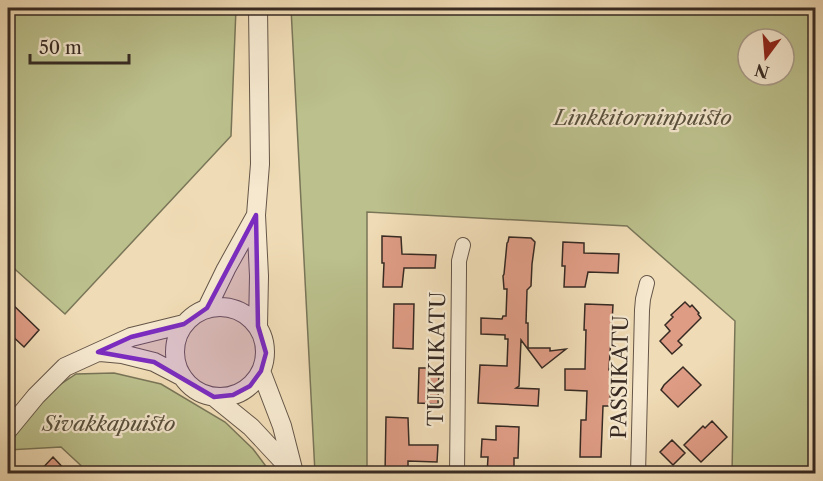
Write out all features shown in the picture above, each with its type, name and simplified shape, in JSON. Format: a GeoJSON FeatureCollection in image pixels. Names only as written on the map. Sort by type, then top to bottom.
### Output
{"type":"FeatureCollection","features":[{"type":"Feature","properties":{"kind":"street"},"geometry":{"type":"LineString","coordinates":[[258,8],[260,164],[256,215],[259,276],[258,326]]}},
{"type":"Feature","properties":{"kind":"street"},"geometry":{"type":"LineString","coordinates":[[207,308],[256,215]]}},
{"type":"Feature","properties":{"kind":"street","name":"TUKKIKATU"},"geometry":{"type":"LineString","coordinates":[[457,474],[459,261],[463,245]]}},
{"type":"Feature","properties":{"kind":"street","name":"PASSIKATU"},"geometry":{"type":"LineString","coordinates":[[638,474],[642,310],[647,283]]}},
{"type":"Feature","properties":{"kind":"street"},"geometry":{"type":"LineString","coordinates":[[214,397],[233,395],[250,386],[261,371],[266,353],[262,334],[251,319],[235,309],[216,306],[190,317],[179,332],[175,351],[178,369],[189,385],[214,397],[251,427],[293,473]]}},
{"type":"Feature","properties":{"kind":"street"},"geometry":{"type":"LineString","coordinates":[[8,430],[36,396],[65,367],[131,337],[184,324]]}},
{"type":"Feature","properties":{"kind":"street"},"geometry":{"type":"LineString","coordinates":[[98,352],[122,354],[154,362],[183,377]]}},
{"type":"Feature","properties":{"kind":"street"},"geometry":{"type":"LineString","coordinates":[[261,371],[282,426],[293,473]]}},
{"type":"Feature","properties":{"kind":"highlighted area"},"geometry":{"type":"Polygon","coordinates":[[[256,215],[258,326],[266,353],[261,371],[250,386],[233,395],[214,397],[154,362],[98,352],[131,337],[184,324],[207,308],[256,215]]]}},
{"type":"Feature","properties":{"kind":"green space"},"geometry":{"type":"Polygon","coordinates":[[[8,8],[236,8],[231,136],[65,314],[8,263],[8,8]]]}},
{"type":"Feature","properties":{"kind":"green space","name":"Linkkitorninpuisto"},"geometry":{"type":"Polygon","coordinates":[[[291,8],[815,8],[815,473],[732,473],[735,321],[627,226],[367,212],[367,473],[315,473],[291,8]]]}},
{"type":"Feature","properties":{"kind":"green space","name":"Sivakkapuisto"},"geometry":{"type":"Polygon","coordinates":[[[114,373],[161,384],[225,422],[253,449],[271,473],[89,473],[61,447],[8,450],[8,445],[29,416],[52,390],[76,374],[114,373]]]}},
{"type":"Feature","properties":{"kind":"building"},"geometry":{"type":"Polygon","coordinates":[[[382,236],[401,237],[402,254],[436,255],[435,268],[404,268],[402,287],[383,287],[382,236]]]}},
{"type":"Feature","properties":{"kind":"building"},"geometry":{"type":"Polygon","coordinates":[[[509,237],[531,238],[535,242],[531,286],[527,290],[528,348],[550,348],[550,351],[566,349],[542,368],[521,340],[519,386],[516,388],[539,389],[538,406],[478,403],[480,365],[507,366],[508,339],[505,339],[505,335],[481,334],[481,318],[502,319],[506,316],[507,289],[504,289],[503,276],[509,237]]]}},
{"type":"Feature","properties":{"kind":"building"},"geometry":{"type":"Polygon","coordinates":[[[563,242],[584,243],[584,253],[619,254],[618,273],[588,272],[585,287],[564,287],[563,242]]]}},
{"type":"Feature","properties":{"kind":"building"},"geometry":{"type":"Polygon","coordinates":[[[8,300],[39,330],[24,347],[8,332],[8,300]]]}},
{"type":"Feature","properties":{"kind":"building"},"geometry":{"type":"Polygon","coordinates":[[[685,302],[690,307],[692,305],[701,318],[678,341],[682,345],[672,354],[660,341],[670,331],[665,325],[673,317],[671,315],[685,302]]]}},
{"type":"Feature","properties":{"kind":"building"},"geometry":{"type":"Polygon","coordinates":[[[394,304],[414,304],[413,349],[393,348],[394,304]]]}},
{"type":"Feature","properties":{"kind":"building"},"geometry":{"type":"Polygon","coordinates":[[[585,304],[613,305],[609,370],[611,370],[610,406],[603,406],[601,457],[580,457],[581,420],[586,420],[587,391],[565,390],[565,369],[585,369],[585,304]]]}},
{"type":"Feature","properties":{"kind":"building"},"geometry":{"type":"Polygon","coordinates":[[[683,367],[701,385],[678,407],[661,390],[683,367]]]}},
{"type":"Feature","properties":{"kind":"building"},"geometry":{"type":"Polygon","coordinates":[[[419,368],[439,368],[438,404],[418,403],[419,368]]]}},
{"type":"Feature","properties":{"kind":"building"},"geometry":{"type":"Polygon","coordinates":[[[386,417],[408,418],[409,445],[438,445],[437,462],[408,461],[408,474],[385,474],[386,417]]]}},
{"type":"Feature","properties":{"kind":"building"},"geometry":{"type":"Polygon","coordinates":[[[712,421],[727,437],[701,462],[684,445],[703,426],[705,428],[712,421]]]}},
{"type":"Feature","properties":{"kind":"building"},"geometry":{"type":"Polygon","coordinates":[[[496,426],[519,427],[518,458],[514,458],[514,474],[487,474],[488,457],[481,457],[482,439],[496,440],[496,426]]]}},
{"type":"Feature","properties":{"kind":"building"},"geometry":{"type":"Polygon","coordinates":[[[672,440],[685,453],[673,465],[660,452],[672,440]]]}},
{"type":"Feature","properties":{"kind":"building"},"geometry":{"type":"Polygon","coordinates":[[[53,457],[69,474],[37,474],[53,457]]]}}]}
